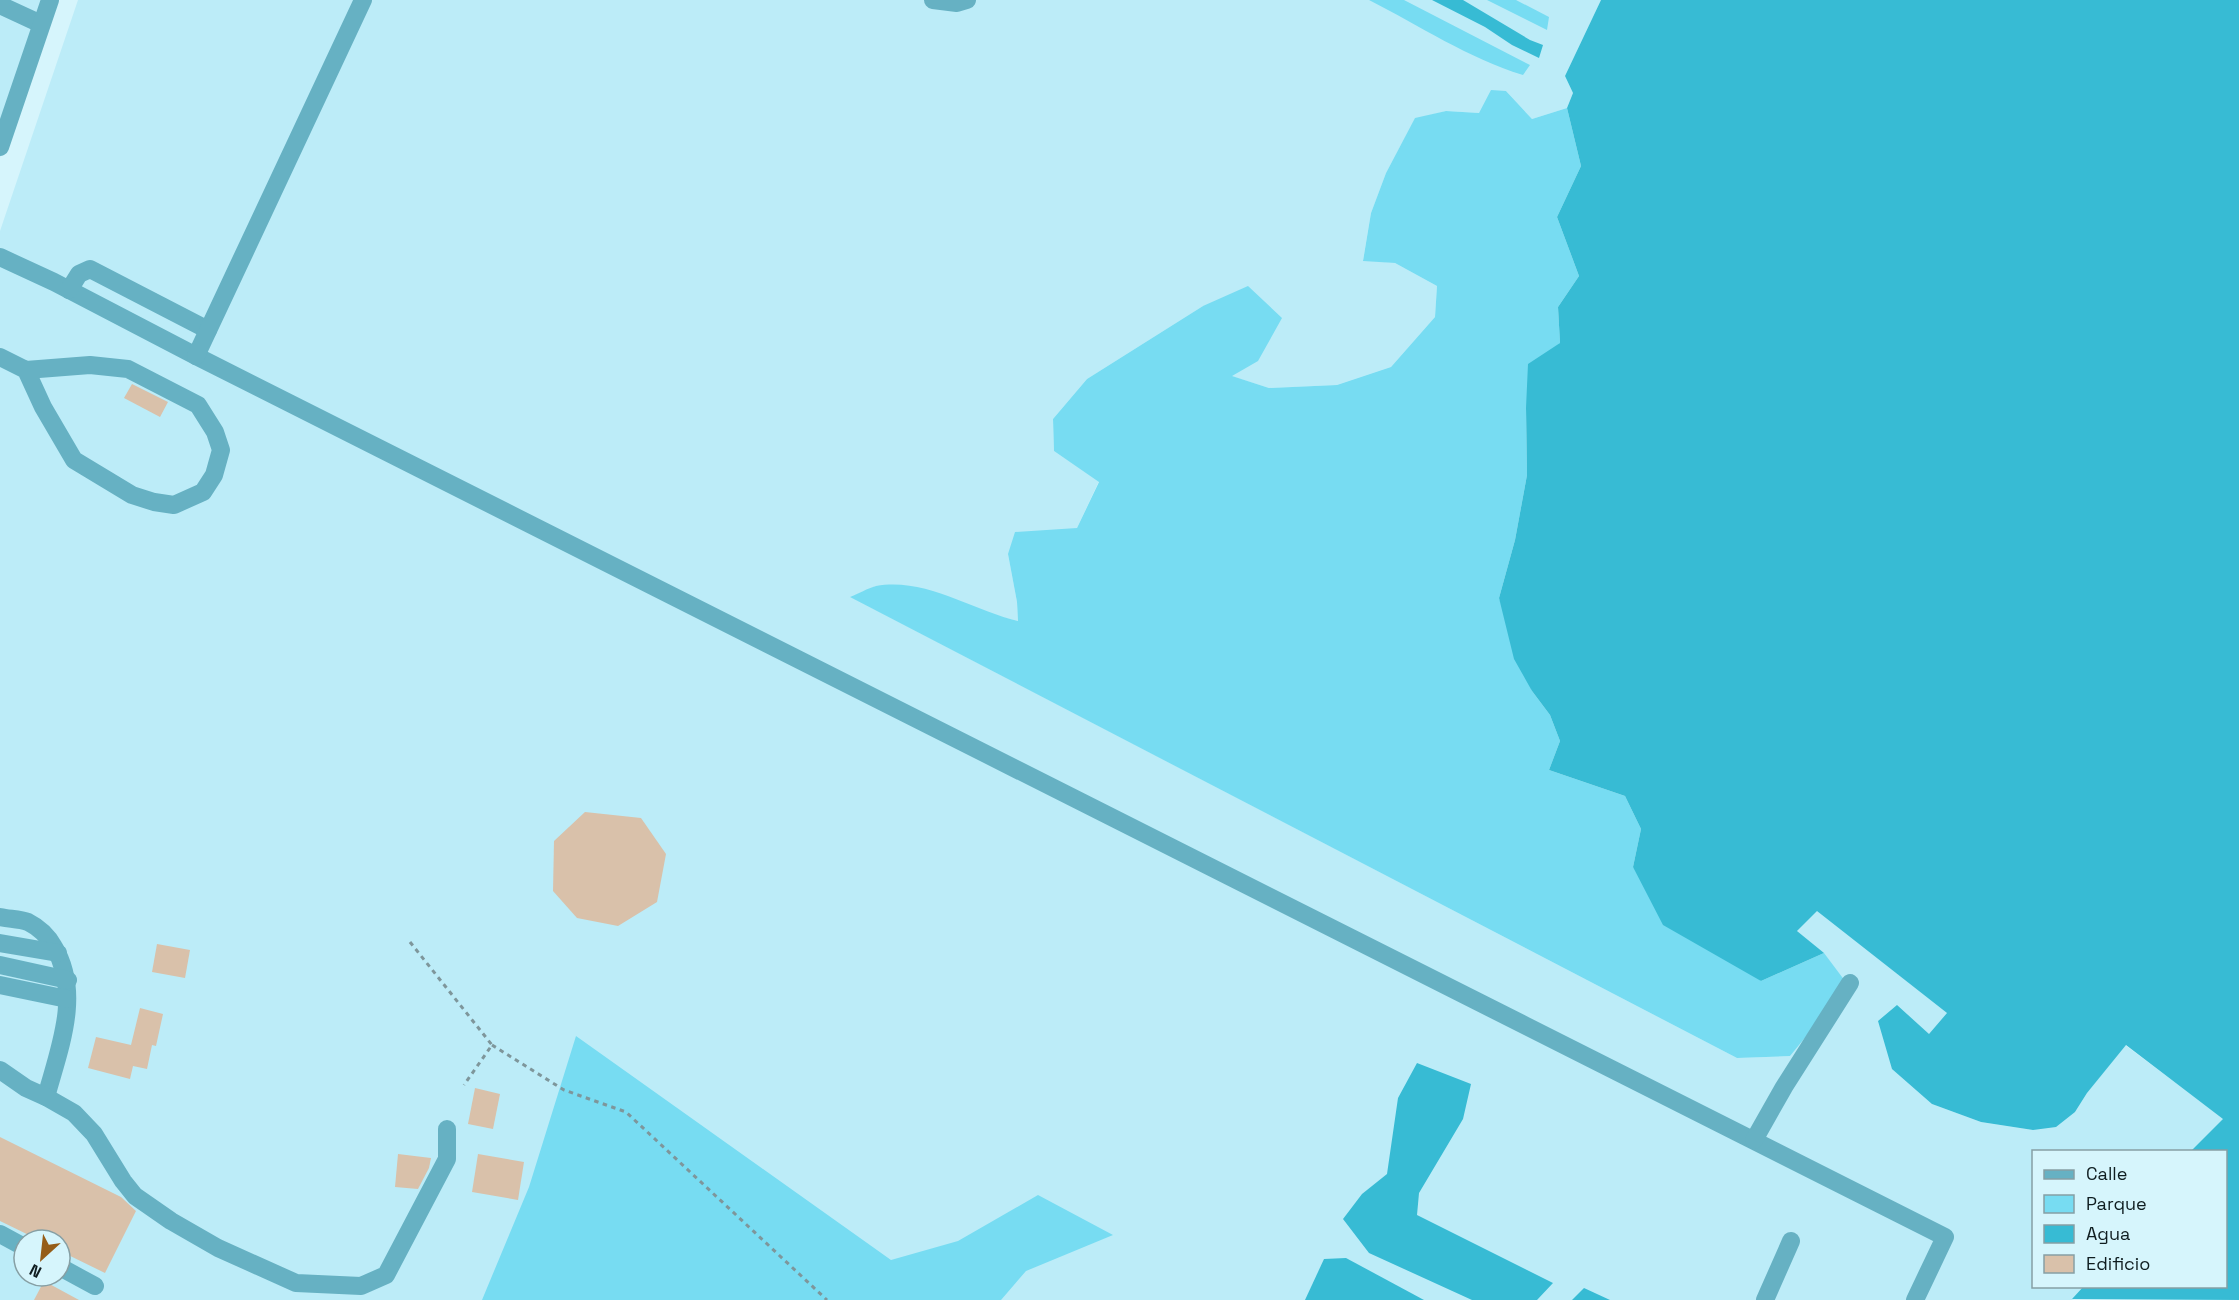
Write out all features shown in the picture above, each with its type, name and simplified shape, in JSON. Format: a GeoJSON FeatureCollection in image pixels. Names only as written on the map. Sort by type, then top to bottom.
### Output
{"type":"FeatureCollection","features":[{"type":"Feature","properties":{"kind":"street"},"geometry":{"type":"LineString","coordinates":[[196,356],[363,0]]}},
{"type":"Feature","properties":{"kind":"street"},"geometry":{"type":"LineString","coordinates":[[933,0],[957,3],[967,0]]}},
{"type":"Feature","properties":{"kind":"street"},"geometry":{"type":"LineString","coordinates":[[0,147],[47,2]]}},
{"type":"Feature","properties":{"kind":"street"},"geometry":{"type":"LineString","coordinates":[[0,5],[41,24]]}},
{"type":"Feature","properties":{"kind":"street"},"geometry":{"type":"LineString","coordinates":[[0,257],[1945,1237],[1915,1300]]}},
{"type":"Feature","properties":{"kind":"street"},"geometry":{"type":"LineString","coordinates":[[69,290],[79,274],[90,269],[208,330]]}},
{"type":"Feature","properties":{"kind":"street"},"geometry":{"type":"LineString","coordinates":[[0,357],[26,370],[90,365],[128,369],[198,405],[215,432],[221,450],[214,475],[203,492],[174,505],[132,495],[74,460],[43,407],[26,370]]}},
{"type":"Feature","properties":{"kind":"street"},"geometry":{"type":"LineString","coordinates":[[0,917],[26,921],[47,934],[58,953],[68,980],[65,1026],[46,1097]]}},
{"type":"Feature","properties":{"kind":"street"},"geometry":{"type":"LineString","coordinates":[[0,943],[58,953]]}},
{"type":"Feature","properties":{"kind":"street"},"geometry":{"type":"LineString","coordinates":[[0,965],[68,980]]}},
{"type":"Feature","properties":{"kind":"street"},"geometry":{"type":"LineString","coordinates":[[1754,1140],[1784,1087],[1850,983]]}},
{"type":"Feature","properties":{"kind":"street"},"geometry":{"type":"LineString","coordinates":[[0,985],[67,999]]}},
{"type":"Feature","properties":{"kind":"street"},"geometry":{"type":"LineString","coordinates":[[0,1071],[26,1088],[74,1113],[94,1134],[135,1196],[171,1221],[218,1248],[296,1283],[360,1286],[386,1275],[447,1159],[447,1129]]}},
{"type":"Feature","properties":{"kind":"street"},"geometry":{"type":"LineString","coordinates":[[1765,1300],[1791,1241]]}},
{"type":"Feature","properties":{"kind":"street"},"geometry":{"type":"LineString","coordinates":[[72,1274],[95,1286]]}},
{"type":"Feature","properties":{"kind":"path"},"geometry":{"type":"LineString","coordinates":[[410,942],[492,1044],[564,1090],[626,1112],[827,1300]]}},
{"type":"Feature","properties":{"kind":"path"},"geometry":{"type":"LineString","coordinates":[[464,1085],[492,1044]]}},
{"type":"Feature","properties":{"kind":"shaded area"},"geometry":{"type":"Polygon","coordinates":[[[0,0],[54,0],[0,158],[0,0]]]}},
{"type":"Feature","properties":{"kind":"shaded area"},"geometry":{"type":"Polygon","coordinates":[[[78,0],[1601,0],[1565,76],[1573,93],[1567,108],[1532,119],[1506,91],[1479,113],[1446,111],[1415,119],[1386,173],[1371,213],[1363,260],[1395,263],[1437,286],[1435,317],[1391,367],[1337,385],[1269,388],[1231,376],[1203,306],[1087,379],[1053,419],[1054,451],[1099,481],[1077,528],[1008,554],[1017,602],[1018,621],[876,586],[851,597],[1737,1058],[1790,1056],[1823,953],[1797,931],[1817,910],[1947,1013],[1929,1034],[1932,1104],[1981,1122],[2033,1130],[2075,1112],[2125,1045],[2224,1119],[2192,1150],[2032,1150],[2032,1288],[2082,1288],[2072,1299],[2074,1300],[0,1300],[0,231],[78,0]]]}},
{"type":"Feature","properties":{"kind":"green space"},"geometry":{"type":"Polygon","coordinates":[[[1369,0],[1404,0],[1530,65],[1523,75],[1483,60],[1369,0]]]}},
{"type":"Feature","properties":{"kind":"green space"},"geometry":{"type":"Polygon","coordinates":[[[1487,0],[1516,0],[1549,17],[1547,30],[1487,0]]]}},
{"type":"Feature","properties":{"kind":"green space"},"geometry":{"type":"Polygon","coordinates":[[[1491,90],[1506,91],[1532,119],[1567,108],[1581,166],[1557,217],[1579,276],[1558,307],[1560,343],[1526,408],[1527,475],[1515,540],[1499,598],[1532,691],[1550,715],[1560,741],[1549,770],[1625,796],[1641,829],[1633,867],[1761,981],[1824,953],[1848,985],[1790,1056],[1737,1058],[850,597],[876,586],[894,584],[912,586],[930,590],[1018,621],[1017,602],[1008,554],[1015,532],[1077,528],[1099,482],[1054,451],[1053,419],[1087,379],[1203,306],[1248,286],[1282,318],[1258,361],[1232,376],[1269,388],[1337,385],[1391,367],[1435,317],[1437,286],[1395,263],[1363,261],[1371,213],[1386,173],[1415,118],[1446,111],[1479,113],[1491,90]]]}},
{"type":"Feature","properties":{"kind":"green space"},"geometry":{"type":"Polygon","coordinates":[[[576,1036],[891,1260],[958,1241],[1038,1195],[1113,1235],[1026,1271],[1001,1300],[482,1300],[529,1187],[576,1036]]]}},
{"type":"Feature","properties":{"kind":"water"},"geometry":{"type":"Polygon","coordinates":[[[1432,0],[1463,0],[1530,40],[1543,45],[1539,58],[1512,45],[1485,27],[1432,0]]]}},
{"type":"Feature","properties":{"kind":"water"},"geometry":{"type":"Polygon","coordinates":[[[1601,0],[2239,0],[2239,1300],[2072,1299],[2082,1288],[2227,1288],[2227,1150],[2192,1150],[2223,1119],[2126,1045],[2087,1093],[2075,1112],[2056,1127],[2033,1130],[1981,1122],[1932,1104],[1892,1069],[1878,1021],[1897,1005],[1929,1034],[1947,1013],[1817,911],[1797,931],[1824,953],[1761,981],[1663,925],[1633,867],[1641,829],[1625,796],[1549,770],[1560,741],[1550,715],[1532,691],[1514,659],[1499,598],[1515,540],[1527,475],[1528,364],[1560,343],[1558,307],[1579,276],[1557,217],[1581,166],[1567,108],[1573,93],[1565,76],[1601,0]]]}},
{"type":"Feature","properties":{"kind":"water"},"geometry":{"type":"Polygon","coordinates":[[[1417,1063],[1471,1084],[1463,1119],[1419,1193],[1417,1215],[1553,1283],[1537,1300],[1472,1300],[1369,1253],[1343,1219],[1362,1194],[1387,1174],[1398,1098],[1417,1063]]]}},
{"type":"Feature","properties":{"kind":"water"},"geometry":{"type":"Polygon","coordinates":[[[1346,1258],[1424,1300],[1305,1300],[1324,1259],[1346,1258]]]}},
{"type":"Feature","properties":{"kind":"water"},"geometry":{"type":"Polygon","coordinates":[[[1584,1288],[1610,1300],[1572,1300],[1584,1288]]]}},
{"type":"Feature","properties":{"kind":"building"},"geometry":{"type":"Polygon","coordinates":[[[132,384],[168,402],[160,417],[124,398],[132,384]]]}},
{"type":"Feature","properties":{"kind":"building"},"geometry":{"type":"Polygon","coordinates":[[[585,812],[641,818],[666,854],[657,902],[618,926],[577,918],[553,891],[554,841],[585,812]]]}},
{"type":"Feature","properties":{"kind":"building"},"geometry":{"type":"Polygon","coordinates":[[[157,944],[190,950],[185,978],[152,972],[157,944]]]}},
{"type":"Feature","properties":{"kind":"building"},"geometry":{"type":"Polygon","coordinates":[[[140,1008],[163,1014],[156,1046],[152,1045],[147,1069],[133,1066],[130,1079],[88,1068],[96,1037],[131,1045],[140,1008]]]}},
{"type":"Feature","properties":{"kind":"building"},"geometry":{"type":"Polygon","coordinates":[[[475,1088],[500,1094],[493,1129],[468,1124],[475,1088]]]}},
{"type":"Feature","properties":{"kind":"building"},"geometry":{"type":"Polygon","coordinates":[[[0,1137],[121,1197],[136,1211],[105,1273],[72,1257],[72,1228],[14,1228],[0,1221],[0,1137]]]}},
{"type":"Feature","properties":{"kind":"building"},"geometry":{"type":"Polygon","coordinates":[[[398,1154],[431,1158],[429,1168],[418,1189],[395,1187],[398,1154]]]}},
{"type":"Feature","properties":{"kind":"building"},"geometry":{"type":"Polygon","coordinates":[[[478,1154],[524,1162],[518,1200],[472,1192],[478,1154]]]}},
{"type":"Feature","properties":{"kind":"building"},"geometry":{"type":"Polygon","coordinates":[[[40,1288],[57,1288],[79,1300],[34,1300],[40,1288]]]}}]}
